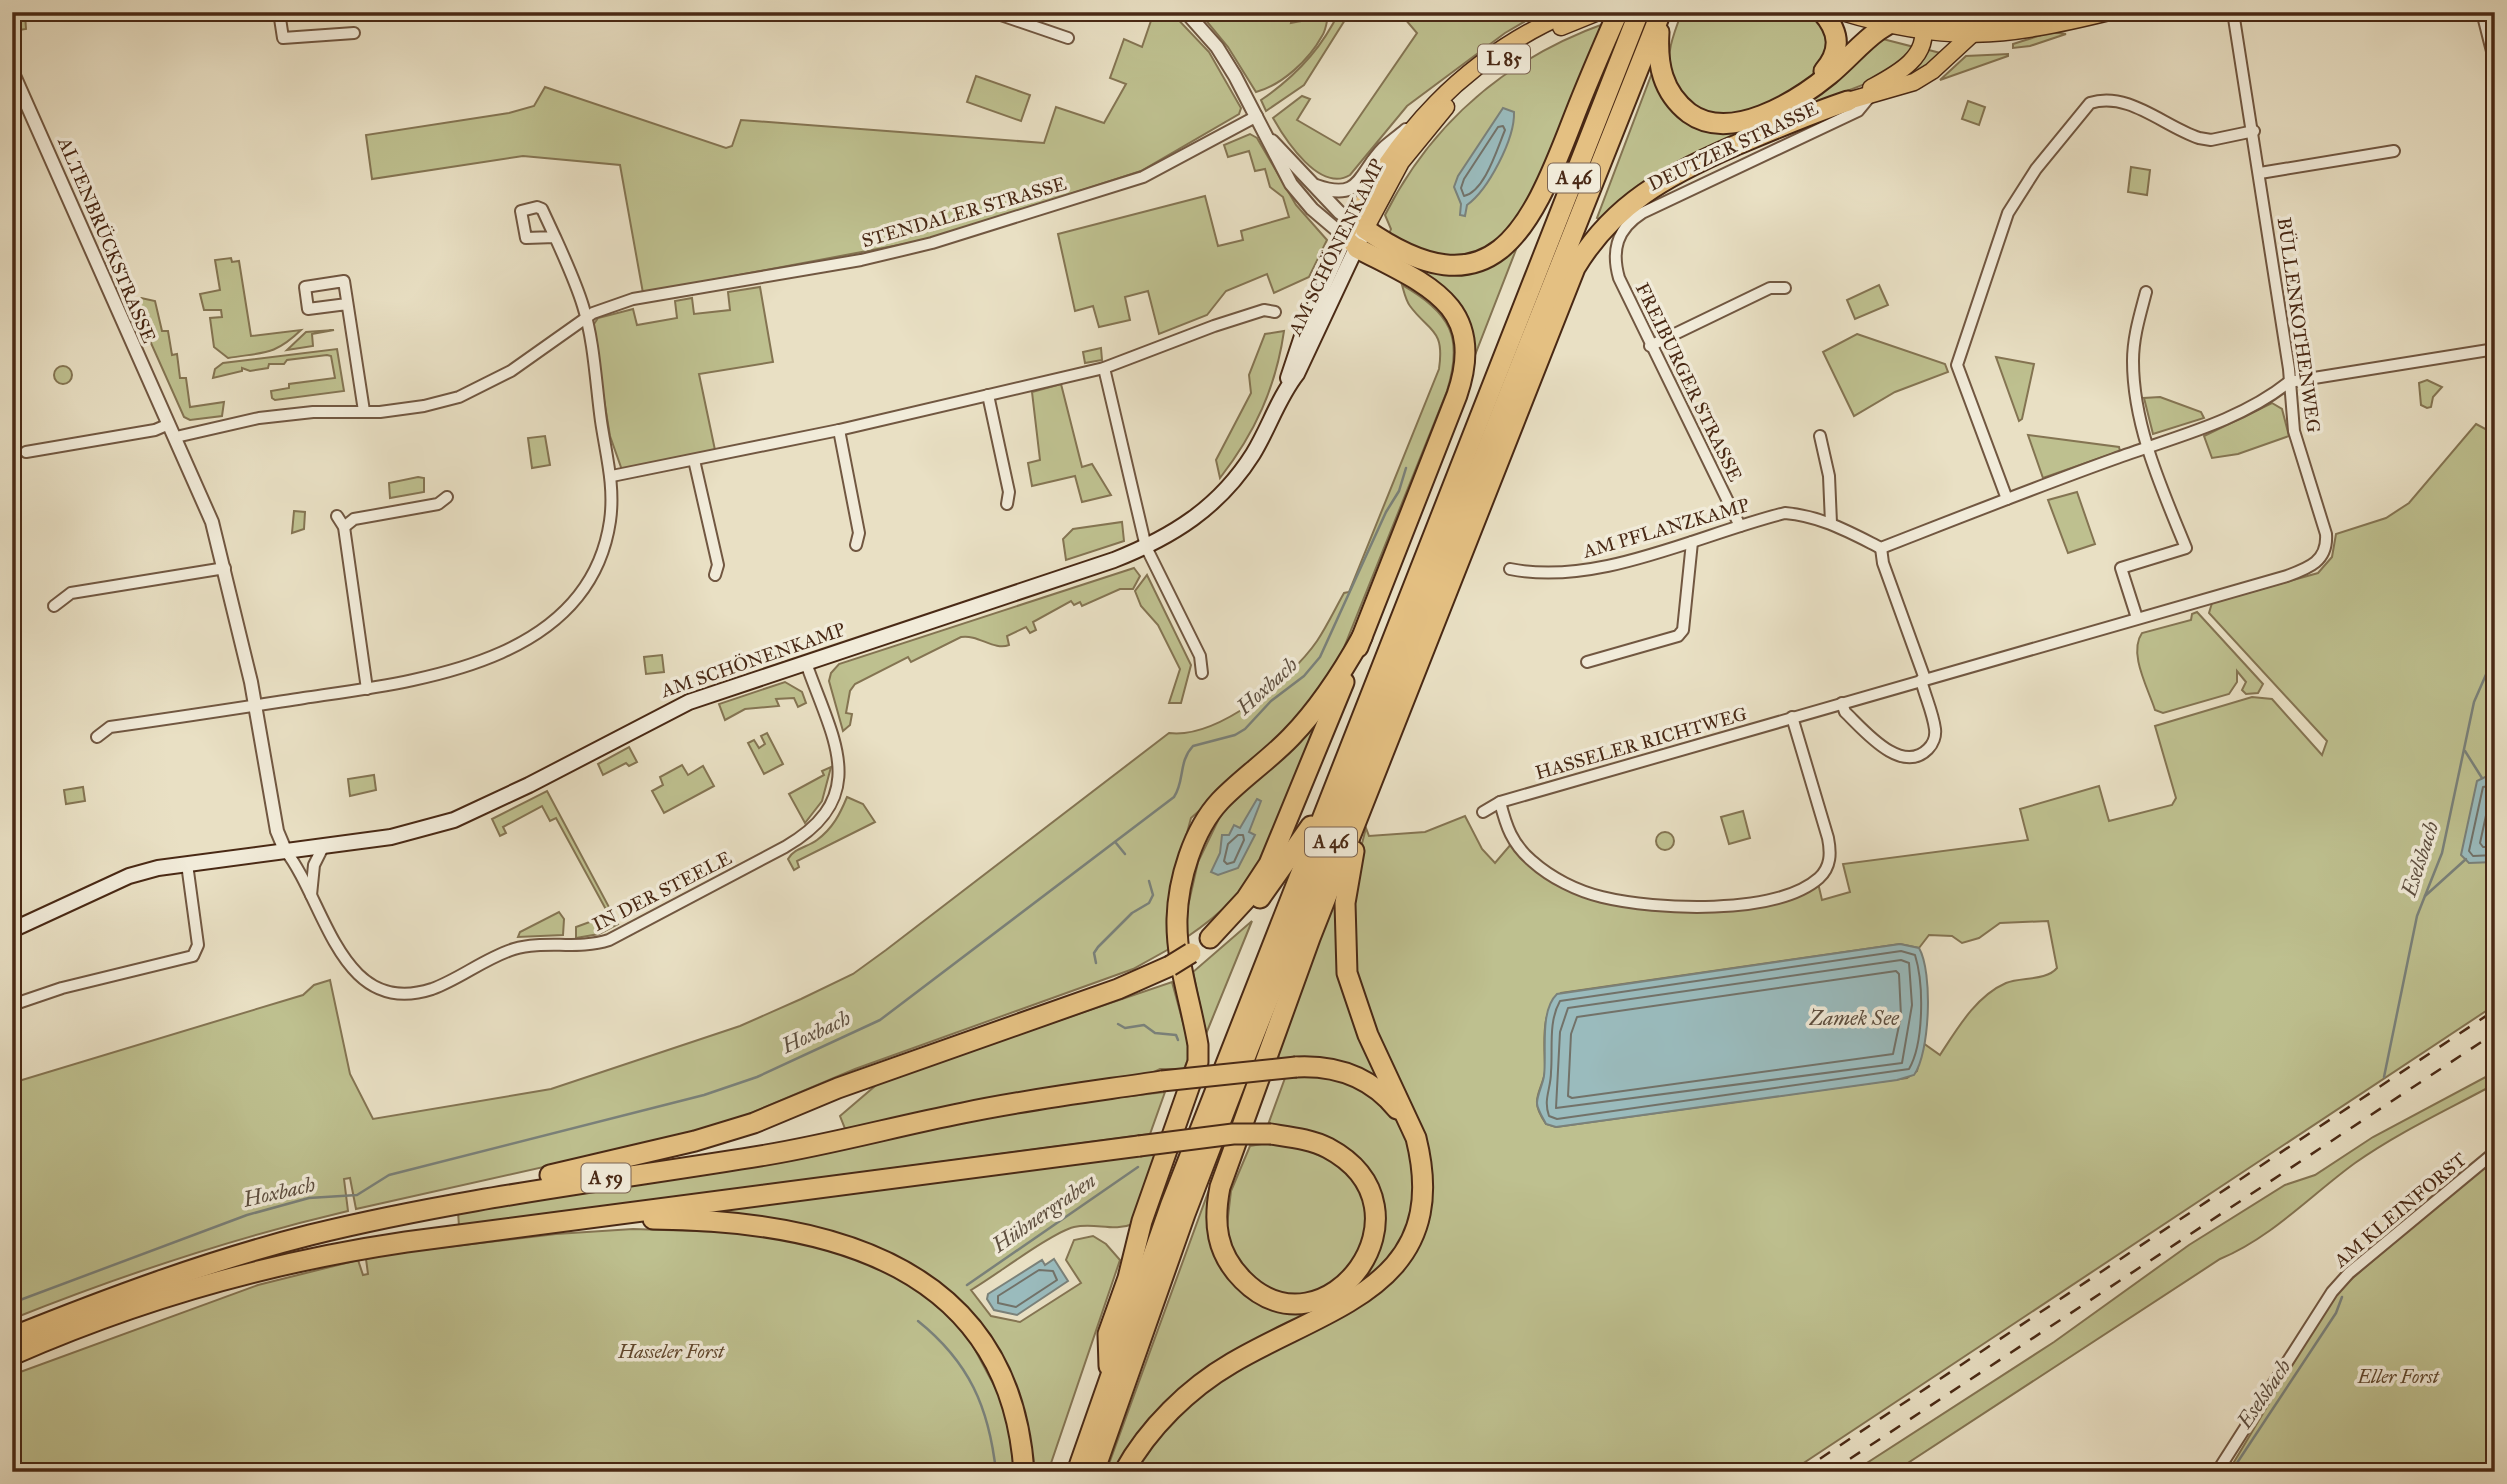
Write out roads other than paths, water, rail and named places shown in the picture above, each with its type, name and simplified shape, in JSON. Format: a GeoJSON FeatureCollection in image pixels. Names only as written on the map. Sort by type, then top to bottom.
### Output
{"type":"FeatureCollection","features":[{"type":"Feature","properties":{"kind":"highway"},"geometry":{"type":"LineString","coordinates":[[1350,232],[1419,261],[1446,266],[1481,260],[1514,237],[1541,198],[1618,12]]}},
{"type":"Feature","properties":{"kind":"highway","name":"A 46"},"geometry":{"type":"LineString","coordinates":[[1077,1472],[1171,1204],[1639,12]]}},
{"type":"Feature","properties":{"kind":"highway"},"geometry":{"type":"LineString","coordinates":[[1661,12],[1658,54],[1662,77],[1678,105],[1695,117],[1729,124],[1749,121],[1809,88],[1829,75],[1858,45],[1884,25],[1910,13]]}},
{"type":"Feature","properties":{"kind":"highway","name":"A 46"},"geometry":{"type":"LineString","coordinates":[[1094,1472],[1185,1214],[1243,1063],[1661,12]]}},
{"type":"Feature","properties":{"kind":"highway"},"geometry":{"type":"LineString","coordinates":[[1809,88],[1831,63],[1836,48],[1835,31],[1822,12]]}},
{"type":"Feature","properties":{"kind":"highway"},"geometry":{"type":"LineString","coordinates":[[1124,1472],[1152,1432],[1204,1382],[1266,1343],[1337,1311],[1370,1289],[1393,1268],[1410,1240],[1419,1217],[1423,1186],[1422,1159],[1355,1005],[1347,973],[1345,903],[1361,811],[1575,268],[1609,221],[1667,177],[1788,122],[1853,106]]}},
{"type":"Feature","properties":{"kind":"highway"},"geometry":{"type":"LineString","coordinates":[[1575,268],[1579,217]]}},
{"type":"Feature","properties":{"kind":"highway"},"geometry":{"type":"LineString","coordinates":[[1210,938],[1246,899],[1269,864],[1457,395],[1467,357],[1460,325],[1448,304],[1429,287],[1350,232]]}},
{"type":"Feature","properties":{"kind":"highway"},"geometry":{"type":"LineString","coordinates":[[1110,1374],[1108,1334],[1128,1278],[1142,1221],[1198,1062],[1198,1045],[1177,936],[1178,907],[1189,860],[1201,831],[1218,803],[1282,746],[1315,711],[1362,637]]}},
{"type":"Feature","properties":{"kind":"highway"},"geometry":{"type":"LineString","coordinates":[[397,1215],[446,1198],[649,1153],[754,1123],[850,1084],[1118,989],[1170,966],[1191,953],[1262,896],[1328,802]]}},
{"type":"Feature","properties":{"kind":"highway","name":"A 59"},"geometry":{"type":"LineString","coordinates":[[12,1355],[121,1312],[230,1278],[312,1258],[561,1222],[1233,1134],[1271,1134],[1326,1146],[1346,1159],[1361,1174],[1369,1189],[1375,1211],[1375,1237],[1368,1258],[1354,1278],[1334,1293],[1315,1301],[1281,1301],[1268,1298],[1249,1286],[1224,1256],[1215,1213],[1222,1181],[1310,937],[1361,811]]}},
{"type":"Feature","properties":{"kind":"highway","name":"A 59"},"geometry":{"type":"LineString","coordinates":[[12,1337],[116,1296],[222,1261],[308,1236],[397,1215],[576,1183],[815,1147],[961,1113],[1162,1081],[1315,1066],[1354,1075],[1388,1098],[1407,1121]]}},
{"type":"Feature","properties":{"kind":"highway"},"geometry":{"type":"LineString","coordinates":[[561,1222],[633,1219],[733,1221],[816,1235],[895,1265],[941,1297],[987,1347],[1005,1382],[1017,1417],[1024,1472]]}},
{"type":"Feature","properties":{"kind":"main road","name":"AM SCHÖNENKAMP"},"geometry":{"type":"LineString","coordinates":[[14,925],[129,876],[187,864],[323,847],[421,830],[471,813],[676,708],[1146,547],[1182,528],[1231,485],[1252,454],[1287,387],[1297,374],[1364,198],[1413,125],[1454,86],[1501,50],[1570,12]]}},
{"type":"Feature","properties":{"kind":"main road"},"geometry":{"type":"LineString","coordinates":[[1842,12],[1884,25],[1923,32],[1971,35],[2022,31],[2109,12]]}},
{"type":"Feature","properties":{"kind":"main road"},"geometry":{"type":"LineString","coordinates":[[1910,13],[1987,20],[2052,12]]}},
{"type":"Feature","properties":{"kind":"main road","name":"AM SCHÖNENKAMP"},"geometry":{"type":"LineString","coordinates":[[1350,232],[1446,106],[1471,83],[1531,42],[1597,13]]}},
{"type":"Feature","properties":{"kind":"main road"},"geometry":{"type":"LineString","coordinates":[[1853,106],[1901,72],[1914,58],[1923,32],[1921,22],[1910,13]]}},
{"type":"Feature","properties":{"kind":"main road"},"geometry":{"type":"LineString","coordinates":[[1874,90],[1923,77],[1971,35]]}},
{"type":"Feature","properties":{"kind":"street"},"geometry":{"type":"LineString","coordinates":[[279,12],[283,38],[354,33]]}},
{"type":"Feature","properties":{"kind":"street"},"geometry":{"type":"LineString","coordinates":[[992,12],[1068,38]]}},
{"type":"Feature","properties":{"kind":"street"},"geometry":{"type":"LineString","coordinates":[[1186,12],[1217,47],[1268,135],[1290,184],[1312,209],[1350,232]]}},
{"type":"Feature","properties":{"kind":"street","name":"BÜLLENKOTHENWEG"},"geometry":{"type":"LineString","coordinates":[[2233,12],[2254,131],[2294,431],[2326,534],[2326,547],[2318,561]]}},
{"type":"Feature","properties":{"kind":"street"},"geometry":{"type":"LineString","coordinates":[[2482,12],[2495,63]]}},
{"type":"Feature","properties":{"kind":"street","name":"ALTENBRÜCKSTRASSE"},"geometry":{"type":"LineString","coordinates":[[12,71],[212,522],[225,568],[255,707],[277,831],[285,850]]}},
{"type":"Feature","properties":{"kind":"street"},"geometry":{"type":"LineString","coordinates":[[2007,499],[1958,365],[2014,202],[2084,107],[2102,99],[2142,110],[2199,138],[2211,140],[2254,131]]}},
{"type":"Feature","properties":{"kind":"street","name":"DEUTZER STRASSE"},"geometry":{"type":"LineString","coordinates":[[1615,252],[1625,226],[1642,213],[1853,106]]}},
{"type":"Feature","properties":{"kind":"street","name":"STENDALER STRASSE"},"geometry":{"type":"LineString","coordinates":[[176,437],[259,418],[424,406],[475,390],[511,371],[585,318],[633,299],[860,260],[932,243],[1143,177],[1257,116]]}},
{"type":"Feature","properties":{"kind":"street"},"geometry":{"type":"LineString","coordinates":[[1312,185],[1335,193],[1352,188],[1384,149],[1413,125]]}},
{"type":"Feature","properties":{"kind":"street"},"geometry":{"type":"LineString","coordinates":[[1268,135],[1350,232]]}},
{"type":"Feature","properties":{"kind":"street"},"geometry":{"type":"LineString","coordinates":[[2260,173],[2393,150]]}},
{"type":"Feature","properties":{"kind":"street"},"geometry":{"type":"LineString","coordinates":[[97,737],[110,727],[396,685],[472,665],[504,652],[557,618],[578,594],[600,557],[610,523],[612,476],[584,308],[555,237]]}},
{"type":"Feature","properties":{"kind":"street","name":"FREIBURGER STRASSE"},"geometry":{"type":"LineString","coordinates":[[1615,252],[1619,278],[1650,346],[1740,526]]}},
{"type":"Feature","properties":{"kind":"street"},"geometry":{"type":"LineString","coordinates":[[1650,346],[1770,288],[1785,288]]}},
{"type":"Feature","properties":{"kind":"street"},"geometry":{"type":"LineString","coordinates":[[2137,618],[2121,568],[2186,548],[2147,447],[2133,361],[2137,325],[2146,292]]}},
{"type":"Feature","properties":{"kind":"street"},"geometry":{"type":"LineString","coordinates":[[347,304],[363,411]]}},
{"type":"Feature","properties":{"kind":"street"},"geometry":{"type":"LineString","coordinates":[[612,476],[839,430],[1104,368],[1214,326],[1264,310],[1275,312]]}},
{"type":"Feature","properties":{"kind":"street"},"geometry":{"type":"LineString","coordinates":[[1842,703],[1845,712],[1886,749],[1902,756],[1919,755],[1929,747],[1935,733],[1923,680],[1883,563],[1881,548],[2147,447],[2216,424],[2276,393],[2289,382],[2495,349]]}},
{"type":"Feature","properties":{"kind":"street"},"geometry":{"type":"LineString","coordinates":[[1104,368],[1146,547],[1200,656],[1202,673]]}},
{"type":"Feature","properties":{"kind":"street"},"geometry":{"type":"LineString","coordinates":[[988,395],[1009,492],[1007,504]]}},
{"type":"Feature","properties":{"kind":"street"},"geometry":{"type":"LineString","coordinates":[[26,452],[155,430],[169,424]]}},
{"type":"Feature","properties":{"kind":"street"},"geometry":{"type":"LineString","coordinates":[[839,430],[859,533],[856,545]]}},
{"type":"Feature","properties":{"kind":"street"},"geometry":{"type":"LineString","coordinates":[[1820,436],[1829,476],[1831,523]]}},
{"type":"Feature","properties":{"kind":"street"},"geometry":{"type":"LineString","coordinates":[[694,460],[718,565],[715,575]]}},
{"type":"Feature","properties":{"kind":"street"},"geometry":{"type":"LineString","coordinates":[[344,527],[354,519],[438,505],[447,497]]}},
{"type":"Feature","properties":{"kind":"street","name":"AM PFLANZKAMP"},"geometry":{"type":"LineString","coordinates":[[1510,569],[1533,573],[1582,571],[1692,542],[1785,513],[1807,515],[1831,523],[1881,548]]}},
{"type":"Feature","properties":{"kind":"street"},"geometry":{"type":"LineString","coordinates":[[337,516],[344,527],[368,689]]}},
{"type":"Feature","properties":{"kind":"street"},"geometry":{"type":"LineString","coordinates":[[1587,662],[1678,636],[1683,630],[1692,542]]}},
{"type":"Feature","properties":{"kind":"street","name":"HASSELER RICHTWEG"},"geometry":{"type":"LineString","coordinates":[[1483,812],[1500,802],[2287,576],[2309,569],[2318,561]]}},
{"type":"Feature","properties":{"kind":"street"},"geometry":{"type":"LineString","coordinates":[[54,606],[71,593],[225,568]]}},
{"type":"Feature","properties":{"kind":"street","name":"IN DER STEELE"},"geometry":{"type":"LineString","coordinates":[[285,850],[342,955],[355,972],[373,987],[390,993],[406,994],[434,988],[514,949],[591,946],[609,940],[785,847],[809,833],[824,817],[836,789],[839,759],[806,663]]}},
{"type":"Feature","properties":{"kind":"street"},"geometry":{"type":"LineString","coordinates":[[1500,802],[1508,833],[1531,861],[1550,875],[1601,897],[1651,905],[1691,907],[1747,904],[1775,898],[1819,878],[1830,859],[1828,838],[1792,717]]}},
{"type":"Feature","properties":{"kind":"street"},"geometry":{"type":"LineString","coordinates":[[312,898],[314,866],[323,847]]}},
{"type":"Feature","properties":{"kind":"street"},"geometry":{"type":"LineString","coordinates":[[12,1005],[62,988],[193,956],[198,945],[187,864]]}},
{"type":"Feature","properties":{"kind":"street","name":"AM KLEINFORST"},"geometry":{"type":"LineString","coordinates":[[2217,1472],[2332,1292],[2349,1273],[2495,1152]]}},
{"type":"Feature","properties":{"kind":"water"},"geometry":{"type":"Polygon","coordinates":[[[1503,108],[1514,112],[1505,149],[1483,188],[1467,205],[1465,216],[1460,215],[1461,204],[1454,187],[1458,176],[1503,108]]]}},
{"type":"Feature","properties":{"kind":"water"},"geometry":{"type":"Polygon","coordinates":[[[2487,776],[2495,780],[2494,862],[2469,863],[2461,855],[2477,781],[2487,776]]]}},
{"type":"Feature","properties":{"kind":"water"},"geometry":{"type":"Polygon","coordinates":[[[1257,799],[1261,801],[1249,832],[1255,835],[1238,868],[1218,875],[1211,872],[1220,853],[1222,835],[1229,835],[1234,825],[1240,828],[1257,799]]]}},
{"type":"Feature","properties":{"kind":"water","name":"Zamek See"},"geometry":{"type":"Polygon","coordinates":[[[1900,944],[1919,948],[1928,993],[1924,1049],[1914,1075],[1897,1080],[1556,1127],[1546,1124],[1539,1111],[1537,1103],[1544,1076],[1546,1021],[1551,1001],[1557,994],[1900,944]]]}},
{"type":"Feature","properties":{"kind":"water"},"geometry":{"type":"Polygon","coordinates":[[[1054,1259],[1068,1281],[1017,1315],[994,1310],[987,1299],[988,1294],[1042,1260],[1045,1265],[1054,1259]]]}},
{"type":"Feature","properties":{"kind":"waterway","name":"Hoxbach"},"geometry":{"type":"LineString","coordinates":[[1298,12],[1300,21]]}},
{"type":"Feature","properties":{"kind":"waterway","name":"Hoxbach"},"geometry":{"type":"LineString","coordinates":[[12,1303],[247,1215],[309,1198],[357,1195],[389,1175],[704,1095],[757,1077],[880,1020],[1174,797],[1185,758],[1193,746],[1235,735],[1245,729],[1271,701],[1304,676],[1320,657],[1386,512],[1399,491],[1406,468]]}},
{"type":"Feature","properties":{"kind":"waterway","name":"Eselsbach"},"geometry":{"type":"LineString","coordinates":[[2384,1077],[2417,916],[2442,853],[2474,702],[2495,654]]}},
{"type":"Feature","properties":{"kind":"waterway"},"geometry":{"type":"LineString","coordinates":[[2465,751],[2482,778]]}},
{"type":"Feature","properties":{"kind":"waterway","name":"Hühnergraben"},"geometry":{"type":"LineString","coordinates":[[1116,843],[1125,854]]}},
{"type":"Feature","properties":{"kind":"waterway"},"geometry":{"type":"LineString","coordinates":[[2425,896],[2466,859]]}},
{"type":"Feature","properties":{"kind":"waterway","name":"Hühnergraben"},"geometry":{"type":"LineString","coordinates":[[1096,963],[1094,953],[1098,947],[1132,913],[1149,903],[1153,895],[1149,881]]}},
{"type":"Feature","properties":{"kind":"waterway","name":"Hühnergraben"},"geometry":{"type":"LineString","coordinates":[[1118,1024],[1125,1028],[1144,1025],[1155,1033],[1176,1035],[1178,1040]]}},
{"type":"Feature","properties":{"kind":"waterway","name":"Hühnergraben"},"geometry":{"type":"LineString","coordinates":[[967,1285],[1138,1167]]}},
{"type":"Feature","properties":{"kind":"waterway","name":"Eselsbach"},"geometry":{"type":"LineString","coordinates":[[2231,1472],[2336,1313],[2342,1297]]}},
{"type":"Feature","properties":{"kind":"waterway","name":"Hühnergraben"},"geometry":{"type":"LineString","coordinates":[[918,1321],[951,1353],[973,1388],[988,1427],[996,1472]]}},
{"type":"Feature","properties":{"kind":"railway"},"geometry":{"type":"LineString","coordinates":[[1800,1472],[2495,1010]]}},
{"type":"Feature","properties":{"kind":"railway"},"geometry":{"type":"LineString","coordinates":[[1830,1472],[2495,1033]]}},
{"type":"Feature","properties":{"kind":"park label","name":"Hasseler Forst"},"geometry":{"type":"Point","coordinates":[671,1351]}},
{"type":"Feature","properties":{"kind":"park label","name":"Eller Forst"},"geometry":{"type":"Point","coordinates":[2398,1376]}}]}
